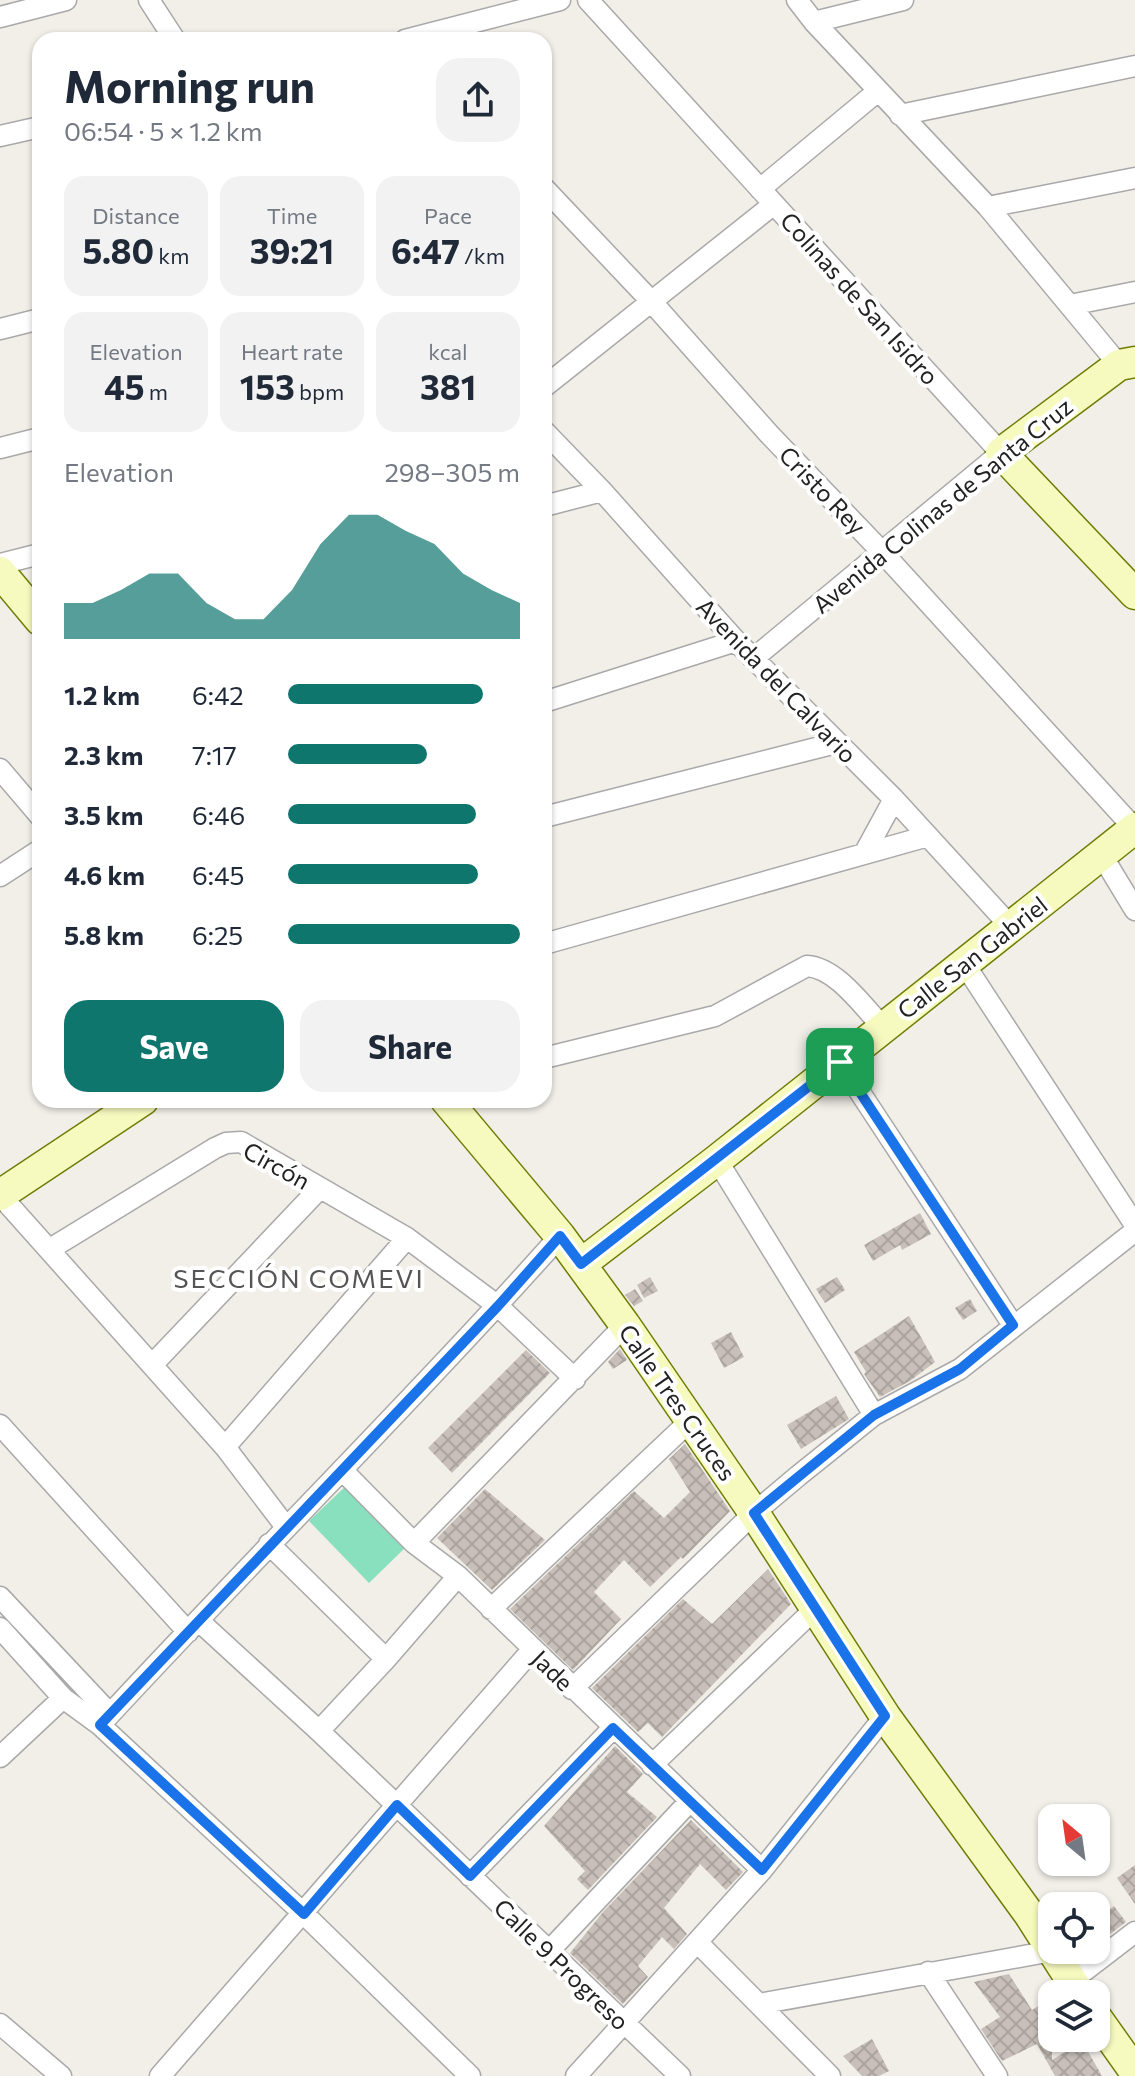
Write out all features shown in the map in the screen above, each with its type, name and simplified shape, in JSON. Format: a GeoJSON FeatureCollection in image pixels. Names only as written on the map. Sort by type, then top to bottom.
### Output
{"type":"FeatureCollection","features":[{"type":"Feature","properties":{"kind":"street"},"geometry":{"type":"LineString","coordinates":[[0,17],[66,0]]}},
{"type":"Feature","properties":{"kind":"street"},"geometry":{"type":"LineString","coordinates":[[149,0],[169,32]]}},
{"type":"Feature","properties":{"kind":"street"},"geometry":{"type":"LineString","coordinates":[[436,32],[560,0]]}},
{"type":"Feature","properties":{"kind":"street","name":"Colinas de San Isidro"},"geometry":{"type":"LineString","coordinates":[[588,0],[1001,453],[1135,594]]}},
{"type":"Feature","properties":{"kind":"street"},"geometry":{"type":"LineString","coordinates":[[797,0],[814,22],[988,207],[1070,305],[1127,363]]}},
{"type":"Feature","properties":{"kind":"street"},"geometry":{"type":"LineString","coordinates":[[814,22],[903,0]]}},
{"type":"Feature","properties":{"kind":"street"},"geometry":{"type":"LineString","coordinates":[[900,115],[1135,66]]}},
{"type":"Feature","properties":{"kind":"street"},"geometry":{"type":"LineString","coordinates":[[552,380],[650,300],[878,91]]}},
{"type":"Feature","properties":{"kind":"street"},"geometry":{"type":"LineString","coordinates":[[0,136],[32,129]]}},
{"type":"Feature","properties":{"kind":"street"},"geometry":{"type":"LineString","coordinates":[[988,207],[1135,178]]}},
{"type":"Feature","properties":{"kind":"street","name":"Cristo Rey"},"geometry":{"type":"LineString","coordinates":[[552,196],[1135,828]]}},
{"type":"Feature","properties":{"kind":"street"},"geometry":{"type":"LineString","coordinates":[[1070,305],[1135,292]]}},
{"type":"Feature","properties":{"kind":"street"},"geometry":{"type":"LineString","coordinates":[[0,329],[32,321]]}},
{"type":"Feature","properties":{"kind":"street","name":"Avenida Colinas de Santa Cruz"},"geometry":{"type":"LineString","coordinates":[[754,658],[1001,453],[1127,363]]}},
{"type":"Feature","properties":{"kind":"street","name":"Avenida del Calvario"},"geometry":{"type":"LineString","coordinates":[[552,439],[736,641],[894,799],[1012,928]]}},
{"type":"Feature","properties":{"kind":"street"},"geometry":{"type":"LineString","coordinates":[[0,448],[32,440]]}},
{"type":"Feature","properties":{"kind":"street"},"geometry":{"type":"LineString","coordinates":[[552,504],[602,491]]}},
{"type":"Feature","properties":{"kind":"street"},"geometry":{"type":"LineString","coordinates":[[0,564],[32,556]]}},
{"type":"Feature","properties":{"kind":"street"},"geometry":{"type":"LineString","coordinates":[[0,572],[32,610]]}},
{"type":"Feature","properties":{"kind":"street"},"geometry":{"type":"LineString","coordinates":[[552,699],[736,641]]}},
{"type":"Feature","properties":{"kind":"street"},"geometry":{"type":"LineString","coordinates":[[552,815],[836,743]]}},
{"type":"Feature","properties":{"kind":"street"},"geometry":{"type":"LineString","coordinates":[[0,769],[32,807]]}},
{"type":"Feature","properties":{"kind":"street"},"geometry":{"type":"LineString","coordinates":[[864,854],[894,799]]}},
{"type":"Feature","properties":{"kind":"street","name":"Calle San Gabriel"},"geometry":{"type":"LineString","coordinates":[[581,1264],[965,965],[1135,828]]}},
{"type":"Feature","properties":{"kind":"street"},"geometry":{"type":"LineString","coordinates":[[552,942],[928,836]]}},
{"type":"Feature","properties":{"kind":"street"},"geometry":{"type":"LineString","coordinates":[[1101,854],[1135,910]]}},
{"type":"Feature","properties":{"kind":"street"},"geometry":{"type":"LineString","coordinates":[[0,876],[32,855]]}},
{"type":"Feature","properties":{"kind":"street"},"geometry":{"type":"LineString","coordinates":[[572,1689],[754,1513],[874,1415],[960,1369],[1135,1228],[965,965]]}},
{"type":"Feature","properties":{"kind":"street"},"geometry":{"type":"LineString","coordinates":[[552,1056],[715,1016],[807,966],[822,969],[838,981],[883,1027]]}},
{"type":"Feature","properties":{"kind":"street"},"geometry":{"type":"LineString","coordinates":[[840,1062],[1013,1325]]}},
{"type":"Feature","properties":{"kind":"street"},"geometry":{"type":"LineString","coordinates":[[131,1108],[0,1195],[225,1447],[286,1527]]}},
{"type":"Feature","properties":{"kind":"street","name":"Calle Tres Cruces"},"geometry":{"type":"LineString","coordinates":[[453,1108],[560,1236],[625,1325],[817,1607],[885,1716],[1038,1928]]}},
{"type":"Feature","properties":{"kind":"street","name":"Circón"},"geometry":{"type":"LineString","coordinates":[[50,1249],[226,1143],[247,1144],[407,1238],[498,1306],[575,1379]]}},
{"type":"Feature","properties":{"kind":"street"},"geometry":{"type":"LineString","coordinates":[[717,1160],[874,1415]]}},
{"type":"Feature","properties":{"kind":"street"},"geometry":{"type":"LineString","coordinates":[[152,1365],[320,1188]]}},
{"type":"Feature","properties":{"kind":"street"},"geometry":{"type":"LineString","coordinates":[[105,1720],[269,1544],[343,1471],[560,1236]]}},
{"type":"Feature","properties":{"kind":"street"},"geometry":{"type":"LineString","coordinates":[[225,1447],[407,1238]]}},
{"type":"Feature","properties":{"kind":"street"},"geometry":{"type":"LineString","coordinates":[[414,1543],[625,1325]]}},
{"type":"Feature","properties":{"kind":"street"},"geometry":{"type":"LineString","coordinates":[[491,1609],[691,1420]]}},
{"type":"Feature","properties":{"kind":"street","name":"Calle 9 Progreso"},"geometry":{"type":"LineString","coordinates":[[0,1425],[7,1449],[194,1627],[319,1731],[680,2076]]}},
{"type":"Feature","properties":{"kind":"street","name":"Jade"},"geometry":{"type":"LineString","coordinates":[[343,1471],[414,1543],[458,1576],[762,1870]]}},
{"type":"Feature","properties":{"kind":"street"},"geometry":{"type":"LineString","coordinates":[[269,1544],[386,1659]]}},
{"type":"Feature","properties":{"kind":"street"},"geometry":{"type":"LineString","coordinates":[[319,1731],[458,1576]]}},
{"type":"Feature","properties":{"kind":"street"},"geometry":{"type":"LineString","coordinates":[[0,1597],[105,1720],[470,2076]]}},
{"type":"Feature","properties":{"kind":"street"},"geometry":{"type":"LineString","coordinates":[[652,1765],[817,1607]]}},
{"type":"Feature","properties":{"kind":"street"},"geometry":{"type":"LineString","coordinates":[[0,1628],[63,1698],[105,1720]]}},
{"type":"Feature","properties":{"kind":"street"},"geometry":{"type":"LineString","coordinates":[[160,2076],[532,1650]]}},
{"type":"Feature","properties":{"kind":"street"},"geometry":{"type":"LineString","coordinates":[[0,1757],[63,1698]]}},
{"type":"Feature","properties":{"kind":"street"},"geometry":{"type":"LineString","coordinates":[[576,2076],[762,1870],[885,1716]]}},
{"type":"Feature","properties":{"kind":"street"},"geometry":{"type":"LineString","coordinates":[[470,1876],[613,1728]]}},
{"type":"Feature","properties":{"kind":"street"},"geometry":{"type":"LineString","coordinates":[[549,1951],[690,1801]]}},
{"type":"Feature","properties":{"kind":"street"},"geometry":{"type":"LineString","coordinates":[[1084,1980],[1135,1932]]}},
{"type":"Feature","properties":{"kind":"street"},"geometry":{"type":"LineString","coordinates":[[698,1943],[830,2076]]}},
{"type":"Feature","properties":{"kind":"street"},"geometry":{"type":"LineString","coordinates":[[759,2004],[1038,1953]]}},
{"type":"Feature","properties":{"kind":"street"},"geometry":{"type":"LineString","coordinates":[[928,1972],[997,2076]]}},
{"type":"Feature","properties":{"kind":"street"},"geometry":{"type":"LineString","coordinates":[[0,2024],[61,2076]]}},
{"type":"Feature","properties":{"kind":"street"},"geometry":{"type":"LineString","coordinates":[[1110,2036],[1133,2067]]}},
{"type":"Feature","properties":{"kind":"green space"},"geometry":{"type":"Polygon","coordinates":[[[348,1484],[407,1546],[369,1583],[309,1521],[348,1484]]]}},
{"type":"Feature","properties":{"kind":"building"},"geometry":{"type":"Polygon","coordinates":[[[920,1213],[931,1234],[902,1250],[900,1245],[873,1261],[864,1245],[920,1213]]]}},
{"type":"Feature","properties":{"kind":"building"},"geometry":{"type":"Polygon","coordinates":[[[650,1277],[658,1291],[644,1298],[637,1285],[650,1277]]]}},
{"type":"Feature","properties":{"kind":"building"},"geometry":{"type":"Polygon","coordinates":[[[837,1277],[845,1290],[825,1303],[816,1289],[837,1277]]]}},
{"type":"Feature","properties":{"kind":"building"},"geometry":{"type":"Polygon","coordinates":[[[635,1289],[643,1301],[634,1306],[625,1295],[635,1289]]]}},
{"type":"Feature","properties":{"kind":"building"},"geometry":{"type":"Polygon","coordinates":[[[970,1299],[977,1311],[963,1320],[955,1308],[970,1299]]]}},
{"type":"Feature","properties":{"kind":"building"},"geometry":{"type":"Polygon","coordinates":[[[909,1316],[935,1362],[910,1381],[880,1397],[854,1352],[909,1316]]]}},
{"type":"Feature","properties":{"kind":"building"},"geometry":{"type":"Polygon","coordinates":[[[731,1332],[744,1357],[724,1368],[711,1343],[731,1332]]]}},
{"type":"Feature","properties":{"kind":"building"},"geometry":{"type":"Polygon","coordinates":[[[620,1349],[627,1360],[613,1369],[608,1362],[620,1349]]]}},
{"type":"Feature","properties":{"kind":"building"},"geometry":{"type":"Polygon","coordinates":[[[526,1350],[550,1373],[452,1473],[428,1448],[526,1350]]]}},
{"type":"Feature","properties":{"kind":"building"},"geometry":{"type":"Polygon","coordinates":[[[836,1396],[849,1419],[801,1449],[787,1425],[836,1396]]]}},
{"type":"Feature","properties":{"kind":"building"},"geometry":{"type":"Polygon","coordinates":[[[685,1444],[730,1511],[683,1559],[681,1557],[650,1587],[624,1560],[594,1592],[621,1619],[573,1670],[510,1609],[634,1491],[664,1518],[690,1492],[669,1459],[685,1444]]]}},
{"type":"Feature","properties":{"kind":"building"},"geometry":{"type":"Polygon","coordinates":[[[485,1489],[545,1540],[492,1590],[437,1538],[485,1489]]]}},
{"type":"Feature","properties":{"kind":"building"},"geometry":{"type":"Polygon","coordinates":[[[768,1569],[791,1604],[662,1737],[648,1723],[638,1732],[592,1688],[683,1599],[712,1624],[768,1569]]]}},
{"type":"Feature","properties":{"kind":"building"},"geometry":{"type":"Polygon","coordinates":[[[615,1746],[643,1774],[627,1792],[657,1817],[588,1890],[577,1879],[585,1871],[544,1826],[615,1746]]]}},
{"type":"Feature","properties":{"kind":"building"},"geometry":{"type":"Polygon","coordinates":[[[691,1820],[743,1872],[726,1890],[700,1864],[664,1908],[687,1934],[674,1949],[662,1937],[638,1966],[648,1977],[623,2004],[570,1953],[603,1912],[691,1820]]]}},
{"type":"Feature","properties":{"kind":"building"},"geometry":{"type":"Polygon","coordinates":[[[1135,1865],[1135,1904],[1117,1878],[1135,1865]]]}},
{"type":"Feature","properties":{"kind":"building"},"geometry":{"type":"Polygon","coordinates":[[[1114,1906],[1126,1922],[1110,1934],[1110,1909],[1114,1906]]]}},
{"type":"Feature","properties":{"kind":"building"},"geometry":{"type":"Polygon","coordinates":[[[1009,1974],[1032,2010],[1038,2006],[1038,2046],[1002,2061],[981,2029],[1000,2017],[974,1982],[1009,1974]]]}},
{"type":"Feature","properties":{"kind":"building"},"geometry":{"type":"Polygon","coordinates":[[[872,2039],[889,2071],[879,2076],[862,2076],[843,2056],[872,2039]]]}},
{"type":"Feature","properties":{"kind":"building"},"geometry":{"type":"Polygon","coordinates":[[[1042,2052],[1052,2052],[1052,2060],[1065,2052],[1088,2052],[1102,2076],[1055,2076],[1042,2052]]]}},
{"type":"Feature","properties":{"kind":"district","name":"SECCIÓN COMEVI"},"geometry":{"type":"Point","coordinates":[299,1277]}},
{"type":"Feature","properties":{"kind":"route"},"geometry":{"type":"LineString","coordinates":[[840,1062],[1013,1325],[960,1369],[874,1415],[754,1513],[885,1716],[762,1870],[613,1728],[470,1876],[397,1805],[304,1914],[100,1725],[200,1622],[269,1544],[343,1471],[560,1236],[581,1264],[840,1062]]}}]}
